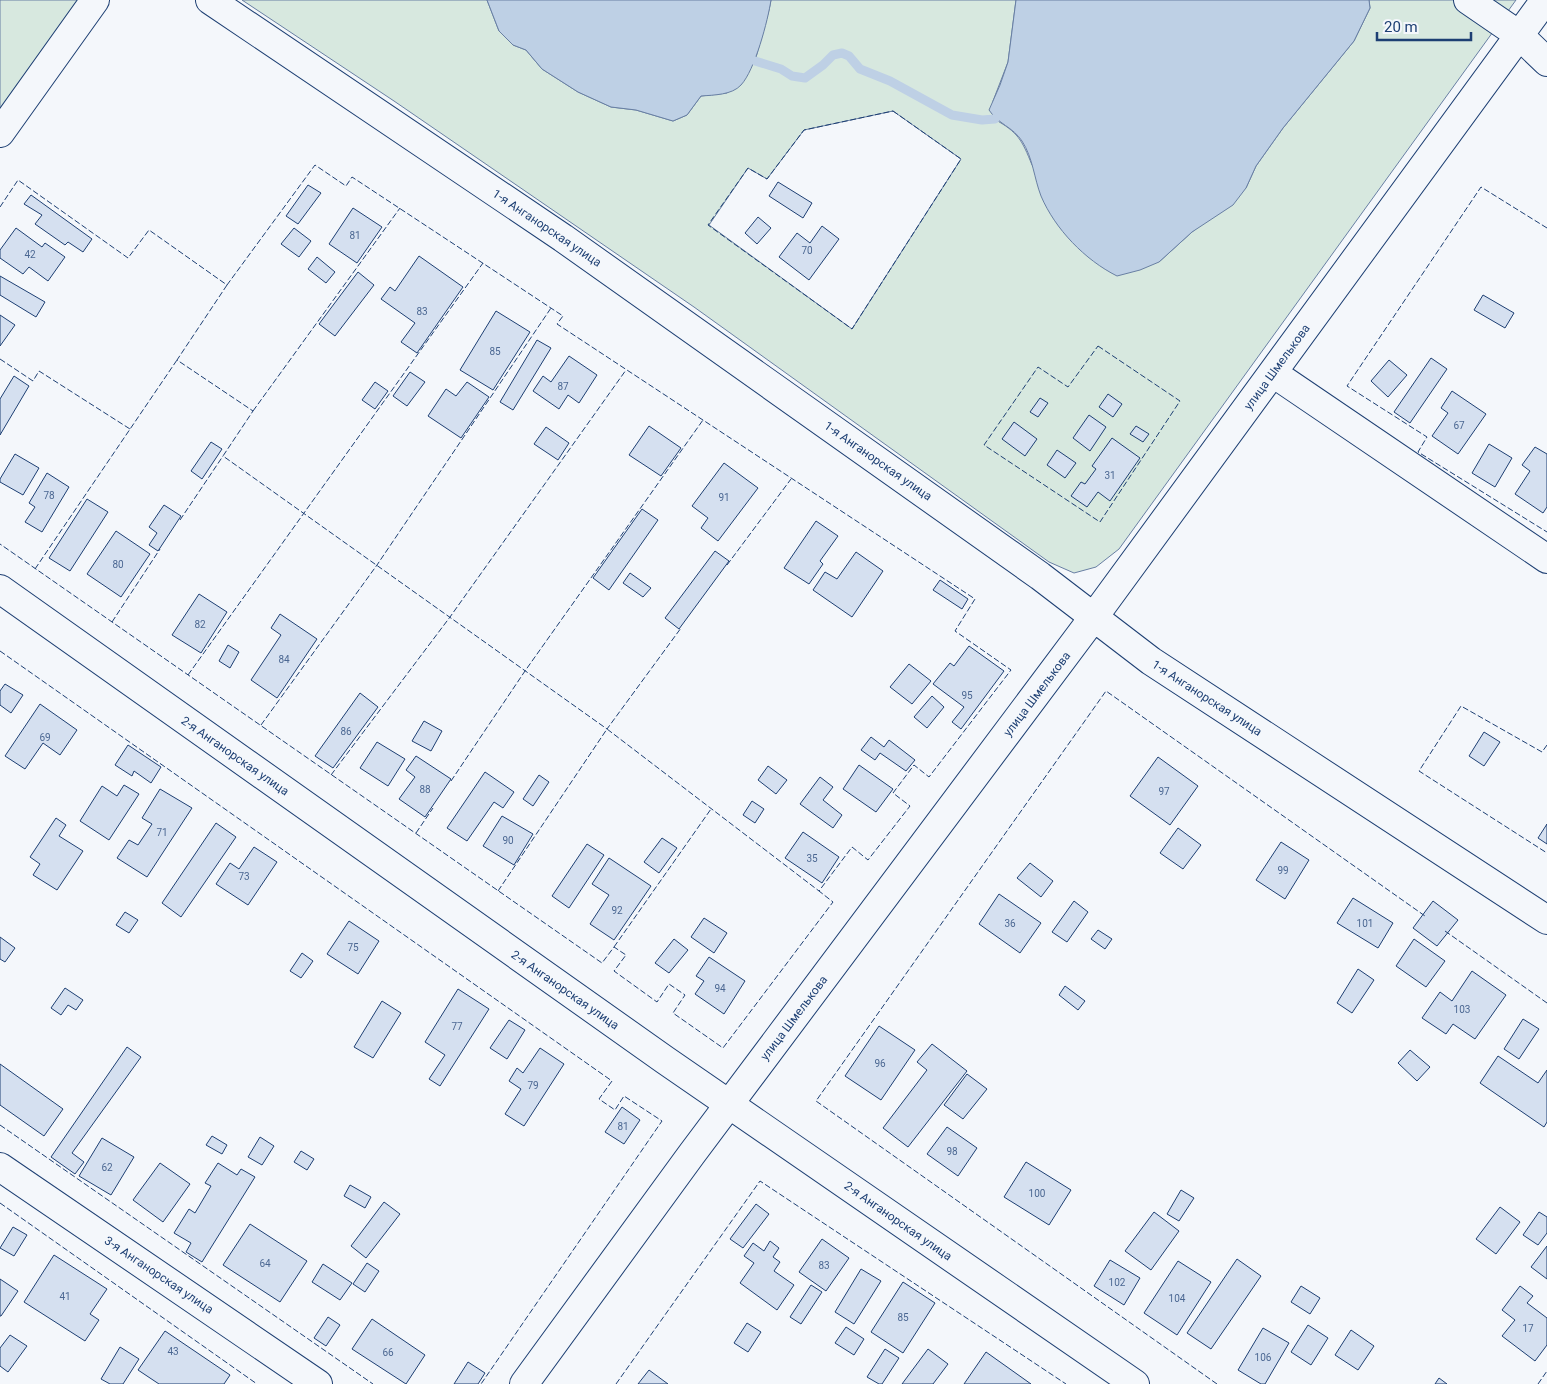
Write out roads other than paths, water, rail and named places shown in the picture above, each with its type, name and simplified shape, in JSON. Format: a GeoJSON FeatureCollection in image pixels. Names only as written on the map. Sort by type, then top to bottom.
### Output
{"type":"FeatureCollection","features":[{"type":"Feature","properties":{"kind":"street"},"geometry":{"type":"LineString","coordinates":[[0,132],[95,0]]}},
{"type":"Feature","properties":{"kind":"street","name":"1-я Анганорская улица"},"geometry":{"type":"LineString","coordinates":[[210,0],[563,238],[1040,576],[1151,661],[1547,920]]}},
{"type":"Feature","properties":{"kind":"street"},"geometry":{"type":"LineString","coordinates":[[1468,0],[1519,35],[1547,62]]}},
{"type":"Feature","properties":{"kind":"street","name":"улица Шмелькова"},"geometry":{"type":"LineString","coordinates":[[524,1384],[730,1104],[1093,618],[1545,0]]}},
{"type":"Feature","properties":{"kind":"street"},"geometry":{"type":"LineString","coordinates":[[1272,373],[1547,559]]}},
{"type":"Feature","properties":{"kind":"street","name":"2-я Анганорская улица"},"geometry":{"type":"LineString","coordinates":[[0,590],[665,1060],[1134,1384]]}},
{"type":"Feature","properties":{"kind":"street","name":"3-я Анганорская улица"},"geometry":{"type":"LineString","coordinates":[[0,1166],[318,1384]]}},
{"type":"Feature","properties":{"kind":"water"},"geometry":{"type":"Polygon","coordinates":[[[487,0],[771,0],[756,57],[741,85],[728,93],[701,96],[687,115],[673,121],[636,110],[611,107],[578,92],[542,69],[526,50],[513,45],[499,31],[487,0]]]}},
{"type":"Feature","properties":{"kind":"water"},"geometry":{"type":"Polygon","coordinates":[[[1016,0],[1369,0],[1370,8],[1354,41],[1283,128],[1256,166],[1246,188],[1233,205],[1192,232],[1159,262],[1140,270],[1117,276],[1094,261],[1063,232],[1041,196],[1029,154],[1022,141],[989,110],[1008,62],[1016,0]]]}},
{"type":"Feature","properties":{"kind":"waterway"},"geometry":{"type":"LineString","coordinates":[[755,61],[781,69],[792,76],[805,78],[833,55],[842,53],[849,56],[860,69],[890,81],[952,115],[982,120],[995,119]]}}]}
